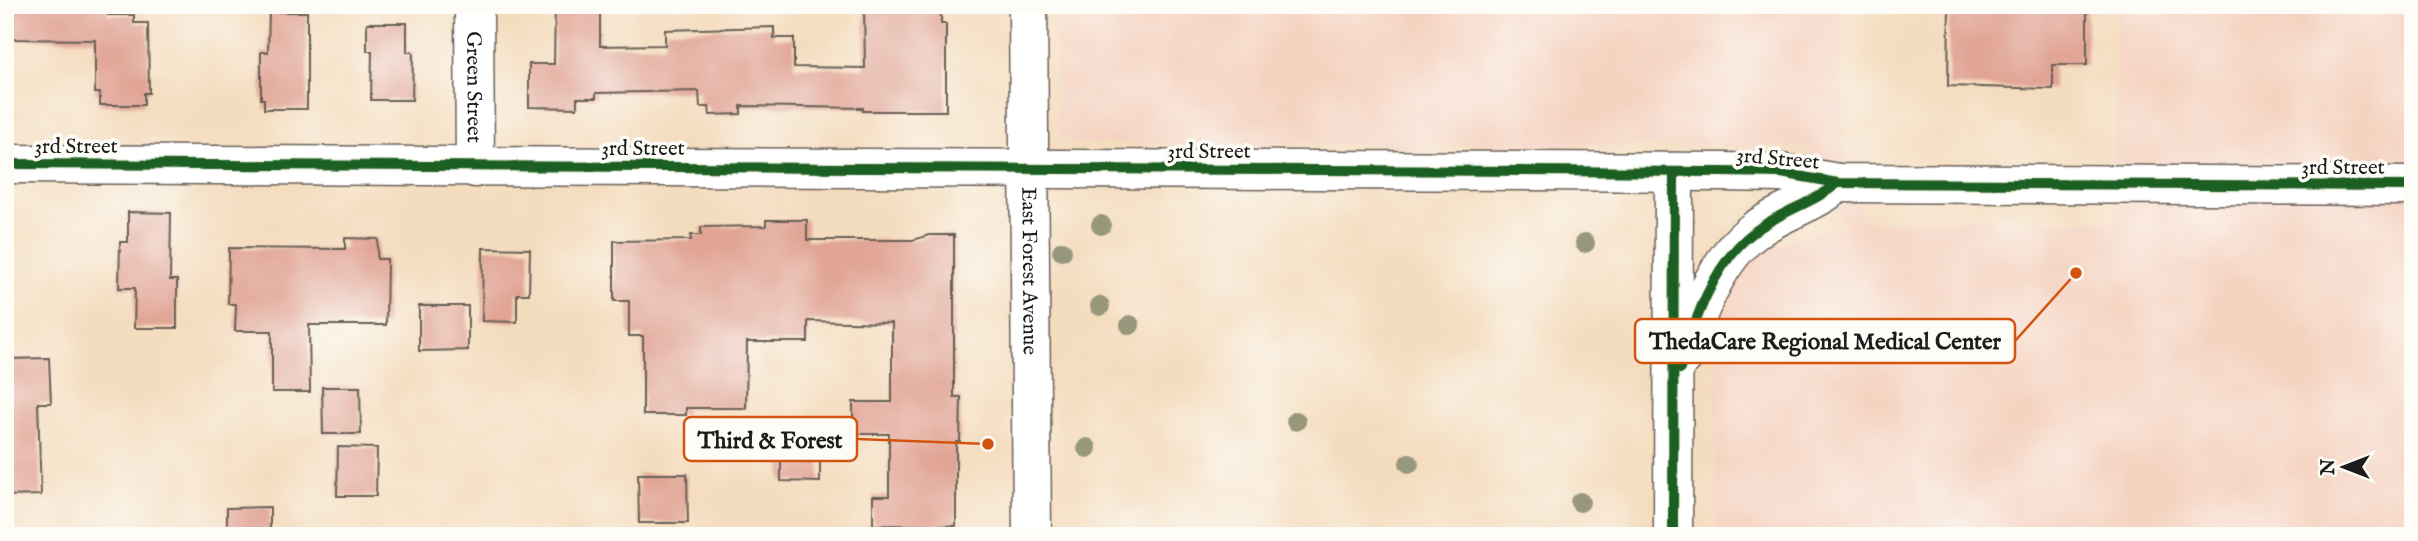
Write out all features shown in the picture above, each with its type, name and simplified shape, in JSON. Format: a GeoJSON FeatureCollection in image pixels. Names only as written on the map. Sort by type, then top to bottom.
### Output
{"type":"FeatureCollection","features":[{"type":"Feature","properties":{"kind":"street","name":"Green Street"},"geometry":{"type":"LineString","coordinates":[[474,5],[475,168]]}},
{"type":"Feature","properties":{"kind":"street","name":"East Forest Avenue"},"geometry":{"type":"LineString","coordinates":[[1028,5],[1032,536]]}},
{"type":"Feature","properties":{"kind":"street","name":"3rd Street"},"geometry":{"type":"LineString","coordinates":[[5,164],[1674,172],[1781,173],[1838,183],[2413,186]]}},
{"type":"Feature","properties":{"kind":"street"},"geometry":{"type":"LineString","coordinates":[[1674,172],[1674,536]]}},
{"type":"Feature","properties":{"kind":"street"},"geometry":{"type":"LineString","coordinates":[[1674,390],[1700,309],[1733,253],[1753,232],[1786,212],[1820,198],[1838,183]]}},
{"type":"Feature","properties":{"kind":"shaded area"},"geometry":{"type":"Polygon","coordinates":[[[1058,5],[1841,5],[1843,142],[1866,222],[1961,219],[2114,222],[2116,5],[2413,5],[2413,536],[1715,536],[1715,368],[1723,302],[1743,266],[1769,248],[1799,236],[1846,227],[1802,147],[1072,143],[1061,137],[1057,127],[1058,5]]]}},
{"type":"Feature","properties":{"kind":"building"},"geometry":{"type":"Polygon","coordinates":[[[12,5],[107,5],[108,15],[134,15],[134,23],[148,23],[149,93],[144,93],[144,105],[100,105],[100,93],[95,93],[95,40],[12,39],[12,5]]]}},
{"type":"Feature","properties":{"kind":"building"},"geometry":{"type":"Polygon","coordinates":[[[555,5],[600,5],[600,46],[665,45],[665,30],[774,27],[774,38],[794,38],[794,67],[865,68],[864,5],[941,5],[941,24],[946,24],[946,111],[741,106],[741,114],[710,115],[709,107],[700,107],[699,91],[596,93],[596,98],[577,98],[577,108],[529,107],[529,64],[554,64],[555,5]]]}},
{"type":"Feature","properties":{"kind":"building"},"geometry":{"type":"Polygon","coordinates":[[[1949,5],[2087,9],[2087,65],[2053,65],[2053,89],[1948,86],[1949,5]]]}},
{"type":"Feature","properties":{"kind":"building"},"geometry":{"type":"Polygon","coordinates":[[[269,12],[307,12],[307,109],[264,109],[264,99],[261,99],[261,52],[268,52],[269,12]]]}},
{"type":"Feature","properties":{"kind":"building"},"geometry":{"type":"Polygon","coordinates":[[[367,23],[407,23],[407,52],[413,52],[412,100],[371,100],[372,51],[367,51],[367,23]]]}},
{"type":"Feature","properties":{"kind":"building"},"geometry":{"type":"Polygon","coordinates":[[[128,212],[171,213],[170,280],[177,280],[177,328],[134,328],[135,288],[119,288],[120,242],[128,242],[128,212]]]}},
{"type":"Feature","properties":{"kind":"building"},"geometry":{"type":"Polygon","coordinates":[[[766,220],[807,220],[807,240],[913,240],[929,235],[954,235],[954,397],[961,397],[960,442],[956,442],[956,526],[873,525],[873,496],[889,496],[889,434],[853,434],[853,402],[892,402],[892,323],[808,321],[808,342],[747,342],[746,408],[686,408],[686,415],[643,415],[643,336],[629,336],[629,301],[614,301],[614,241],[691,240],[691,235],[701,235],[701,227],[766,226],[766,220]]]}},
{"type":"Feature","properties":{"kind":"building"},"geometry":{"type":"Polygon","coordinates":[[[345,238],[378,239],[377,259],[387,259],[386,325],[309,325],[310,392],[272,392],[272,331],[235,331],[236,304],[228,304],[229,248],[345,249],[345,238]]]}},
{"type":"Feature","properties":{"kind":"building"},"geometry":{"type":"Polygon","coordinates":[[[483,248],[530,249],[529,294],[517,294],[517,322],[482,321],[483,248]]]}},
{"type":"Feature","properties":{"kind":"building"},"geometry":{"type":"Polygon","coordinates":[[[419,306],[468,306],[468,350],[419,351],[419,306]]]}},
{"type":"Feature","properties":{"kind":"building"},"geometry":{"type":"Polygon","coordinates":[[[49,358],[51,403],[38,403],[41,495],[5,496],[5,423],[10,422],[8,359],[49,358]]]}},
{"type":"Feature","properties":{"kind":"building"},"geometry":{"type":"Polygon","coordinates":[[[322,387],[360,387],[361,434],[323,434],[322,387]]]}},
{"type":"Feature","properties":{"kind":"building"},"geometry":{"type":"Polygon","coordinates":[[[781,444],[820,445],[820,482],[781,481],[781,444]]]}},
{"type":"Feature","properties":{"kind":"building"},"geometry":{"type":"Polygon","coordinates":[[[338,447],[377,448],[376,496],[337,496],[338,447]]]}},
{"type":"Feature","properties":{"kind":"building"},"geometry":{"type":"Polygon","coordinates":[[[638,474],[687,474],[688,523],[639,523],[638,474]]]}},
{"type":"Feature","properties":{"kind":"building"},"geometry":{"type":"Polygon","coordinates":[[[270,507],[270,536],[227,536],[227,508],[270,507]]]}},
{"type":"Feature","properties":{"kind":"cycle path"},"geometry":{"type":"LineString","coordinates":[[5,164],[1722,172],[1781,173],[1838,183],[2413,186]]}},
{"type":"Feature","properties":{"kind":"cycle path"},"geometry":{"type":"LineString","coordinates":[[1673,536],[1674,172]]}},
{"type":"Feature","properties":{"kind":"cycle path"},"geometry":{"type":"LineString","coordinates":[[1680,369],[1699,313],[1727,260],[1764,225],[1818,197],[1838,183]]}},
{"type":"Feature","properties":{"kind":"place","name":"ThedaCare Regional Medical Center"},"geometry":{"type":"Point","coordinates":[2076,273]}},
{"type":"Feature","properties":{"kind":"place","name":"Third & Forest"},"geometry":{"type":"Point","coordinates":[988,444]}}]}
